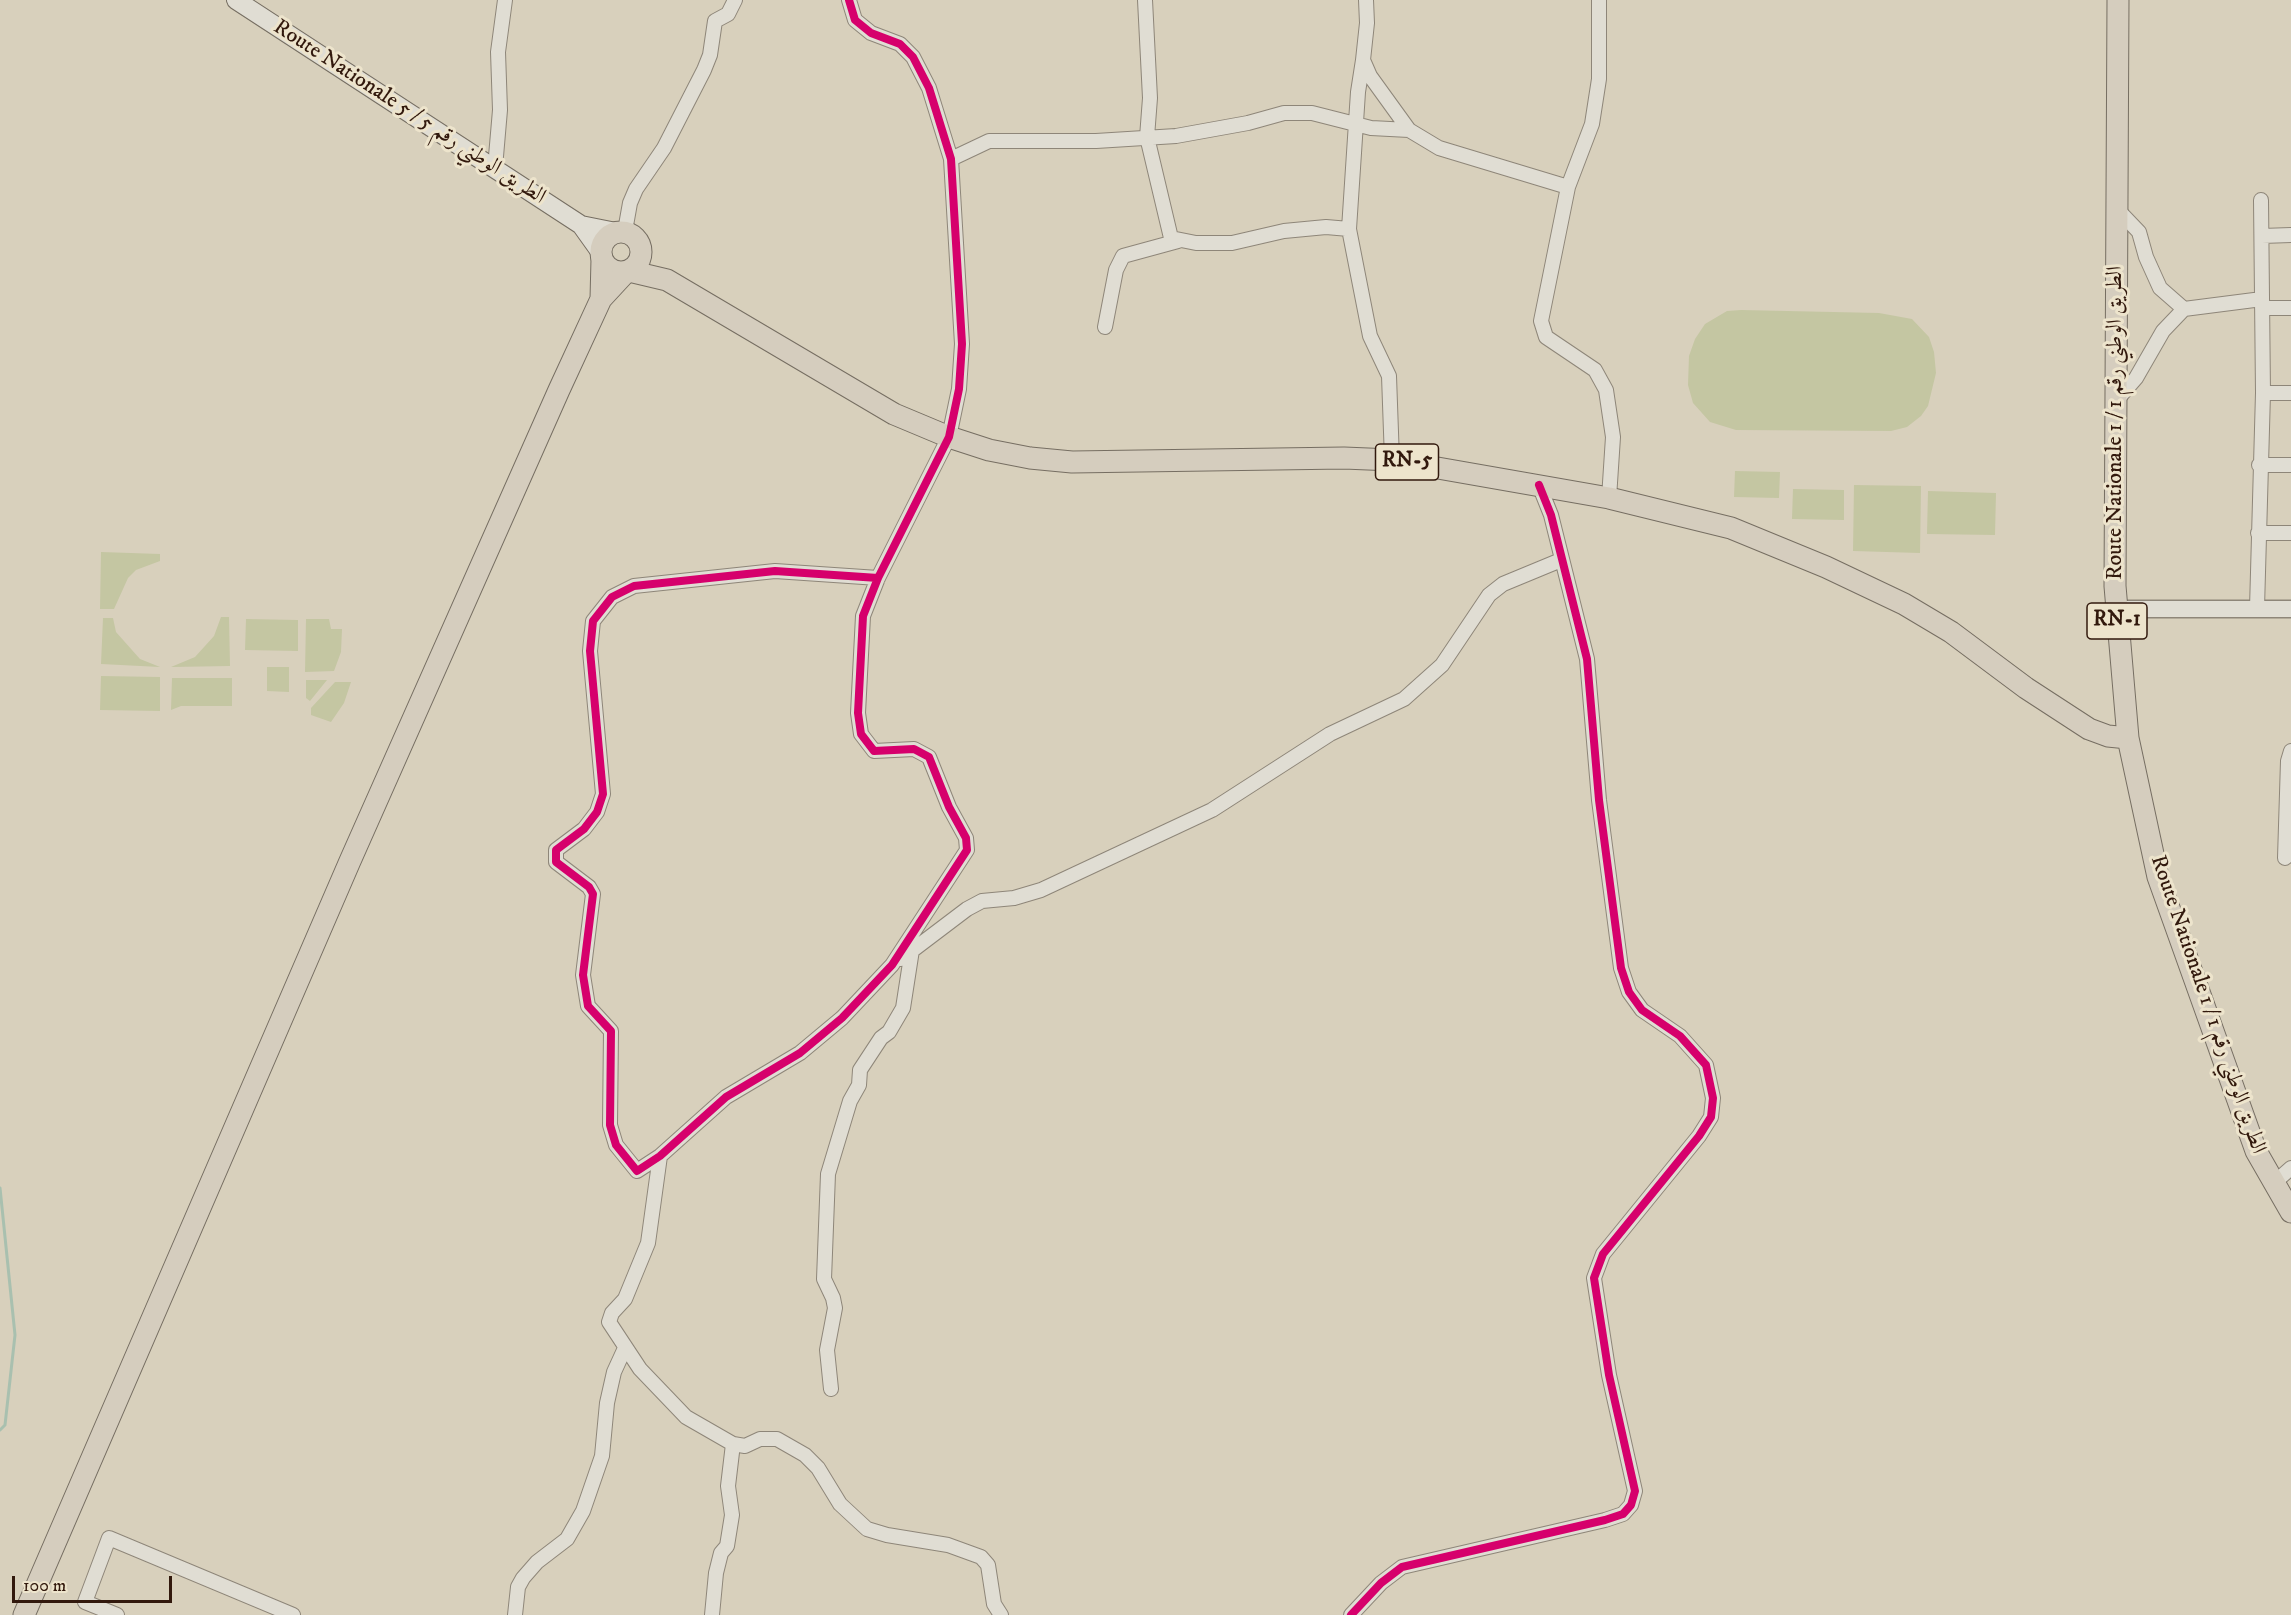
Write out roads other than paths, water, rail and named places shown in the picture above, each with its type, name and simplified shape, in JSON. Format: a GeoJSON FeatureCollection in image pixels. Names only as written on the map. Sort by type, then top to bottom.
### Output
{"type":"FeatureCollection","features":[{"type":"Feature","properties":{"kind":"main road","name":"Route Nationale 5 / الطريق الوطني رقم 5"},"geometry":{"type":"LineString","coordinates":[[236,0],[581,225]]}},
{"type":"Feature","properties":{"kind":"main road","name":"Route Nationale 1 / الطريق الوطني رقم 1"},"geometry":{"type":"LineString","coordinates":[[2118,0],[2116,609],[2128,738],[2158,877],[2256,1151],[2291,1212]]}},
{"type":"Feature","properties":{"kind":"main road"},"geometry":{"type":"LineString","coordinates":[[581,225],[628,236]]}},
{"type":"Feature","properties":{"kind":"main road"},"geometry":{"type":"LineString","coordinates":[[581,225],[609,268],[628,271]]}},
{"type":"Feature","properties":{"kind":"main road"},"geometry":{"type":"LineString","coordinates":[[601,299],[602,256],[605,240],[628,236]]}},
{"type":"Feature","properties":{"kind":"main road"},"geometry":{"type":"LineString","coordinates":[[24,1615],[345,872],[601,299],[640,260],[628,236]]}},
{"type":"Feature","properties":{"kind":"main road","name":"RN-5"},"geometry":{"type":"LineString","coordinates":[[628,236],[667,280]]}},
{"type":"Feature","properties":{"kind":"main road","name":"RN-5"},"geometry":{"type":"LineString","coordinates":[[628,271],[667,280],[868,399],[949,437],[1010,454],[1072,462],[1392,460],[1609,498],[1731,528],[1854,579],[1951,632],[2026,688],[2089,729],[2108,736],[2128,738]]}},
{"type":"Feature","properties":{"kind":"street"},"geometry":{"type":"LineString","coordinates":[[495,168],[500,110],[498,52],[505,0]]}},
{"type":"Feature","properties":{"kind":"street"},"geometry":{"type":"LineString","coordinates":[[628,236],[630,203],[636,189],[664,148],[704,70],[710,55],[715,21],[728,15],[735,0]]}},
{"type":"Feature","properties":{"kind":"street"},"geometry":{"type":"LineString","coordinates":[[849,0],[855,20],[871,33],[900,44],[913,57],[929,88],[951,159],[962,344],[959,389],[949,437],[878,578],[863,616],[860,641],[858,713],[861,734],[874,751],[914,749],[929,757],[949,807],[966,838],[961,862],[892,965]]}},
{"type":"Feature","properties":{"kind":"street"},"geometry":{"type":"LineString","coordinates":[[1145,0],[1150,98],[1147,137],[1168,229],[1171,238],[1178,241]]}},
{"type":"Feature","properties":{"kind":"street"},"geometry":{"type":"LineString","coordinates":[[1366,0],[1367,23],[1349,229],[1370,336],[1389,376],[1392,460]]}},
{"type":"Feature","properties":{"kind":"street"},"geometry":{"type":"LineString","coordinates":[[1599,0],[1599,79],[1592,124],[1568,187],[1541,321],[1546,337],[1595,370],[1606,390],[1612,411],[1613,436],[1609,498]]}},
{"type":"Feature","properties":{"kind":"street"},"geometry":{"type":"LineString","coordinates":[[1363,60],[1370,76],[1409,130],[1439,148],[1568,187]]}},
{"type":"Feature","properties":{"kind":"street"},"geometry":{"type":"LineString","coordinates":[[951,159],[989,141],[1096,141],[1176,136],[1248,123],[1284,113],[1312,113],[1357,126],[1409,130]]}},
{"type":"Feature","properties":{"kind":"street"},"geometry":{"type":"LineString","coordinates":[[2257,608],[2259,465],[2263,393],[2261,200]]}},
{"type":"Feature","properties":{"kind":"street"},"geometry":{"type":"LineString","coordinates":[[2117,209],[2139,232],[2146,257],[2160,288],[2184,309]]}},
{"type":"Feature","properties":{"kind":"street"},"geometry":{"type":"LineString","coordinates":[[1106,327],[1116,270],[1123,256],[1178,241],[1232,243],[1284,231],[1326,227],[1349,229]]}},
{"type":"Feature","properties":{"kind":"street"},"geometry":{"type":"LineString","coordinates":[[2262,236],[2291,236]]}},
{"type":"Feature","properties":{"kind":"street"},"geometry":{"type":"LineString","coordinates":[[2116,401],[2136,378],[2163,331],[2184,309],[2262,304],[2291,308]]}},
{"type":"Feature","properties":{"kind":"street"},"geometry":{"type":"LineString","coordinates":[[2263,393],[2291,393]]}},
{"type":"Feature","properties":{"kind":"street"},"geometry":{"type":"LineString","coordinates":[[2259,465],[2291,465]]}},
{"type":"Feature","properties":{"kind":"street"},"geometry":{"type":"LineString","coordinates":[[1351,1615],[1381,1583],[1402,1567],[1605,1520],[1623,1514],[1631,1505],[1635,1491],[1609,1375],[1594,1278],[1604,1254],[1699,1136],[1711,1117],[1713,1098],[1706,1065],[1680,1036],[1642,1010],[1629,992],[1621,968],[1599,800],[1587,659],[1551,515],[1539,485]]}},
{"type":"Feature","properties":{"kind":"street"},"geometry":{"type":"LineString","coordinates":[[2258,533],[2291,533]]}},
{"type":"Feature","properties":{"kind":"street"},"geometry":{"type":"LineString","coordinates":[[878,578],[775,571],[634,586],[612,597],[593,621],[590,651],[603,794],[597,812],[591,820],[556,850],[556,862],[589,887],[593,894],[583,975],[588,1006],[611,1031],[610,1125],[616,1145],[637,1171],[660,1156],[726,1097],[800,1053],[825,1032],[892,965],[982,901],[1014,898],[1041,890],[1212,810],[1330,734],[1404,699],[1442,665],[1489,595],[1503,584],[1561,560]]}},
{"type":"Feature","properties":{"kind":"street"},"geometry":{"type":"LineString","coordinates":[[2116,609],[2291,609]]}},
{"type":"Feature","properties":{"kind":"street"},"geometry":{"type":"LineString","coordinates":[[2285,858],[2288,761],[2291,751]]}},
{"type":"Feature","properties":{"kind":"street"},"geometry":{"type":"LineString","coordinates":[[831,1389],[827,1350],[834,1308],[833,1298],[824,1280],[828,1173],[850,1101],[859,1085],[860,1070],[881,1038],[889,1032],[903,1008],[912,950]]}},
{"type":"Feature","properties":{"kind":"street"},"geometry":{"type":"LineString","coordinates":[[660,1156],[648,1243],[626,1299],[612,1313],[609,1322],[625,1348],[653,1384],[686,1417],[733,1444],[745,1446],[760,1439],[777,1439],[805,1455],[818,1468],[840,1504],[867,1529],[887,1535],[948,1545],[981,1557],[987,1565],[994,1604],[1001,1615]]}},
{"type":"Feature","properties":{"kind":"street"},"geometry":{"type":"LineString","coordinates":[[2274,1183],[2291,1168]]}},
{"type":"Feature","properties":{"kind":"street"},"geometry":{"type":"LineString","coordinates":[[515,1615],[518,1587],[523,1578],[537,1562],[567,1539],[583,1511],[602,1456],[607,1402],[614,1372],[625,1348]]}},
{"type":"Feature","properties":{"kind":"street"},"geometry":{"type":"LineString","coordinates":[[712,1615],[716,1573],[721,1553],[727,1546],[732,1515],[728,1480],[733,1444]]}},
{"type":"Feature","properties":{"kind":"street"},"geometry":{"type":"LineString","coordinates":[[117,1615],[85,1602],[109,1538],[276,1612],[293,1615]]}},
{"type":"Feature","properties":{"kind":"waterway"},"geometry":{"type":"LineString","coordinates":[[0,1188],[15,1335],[5,1425],[0,1430]]}}]}
